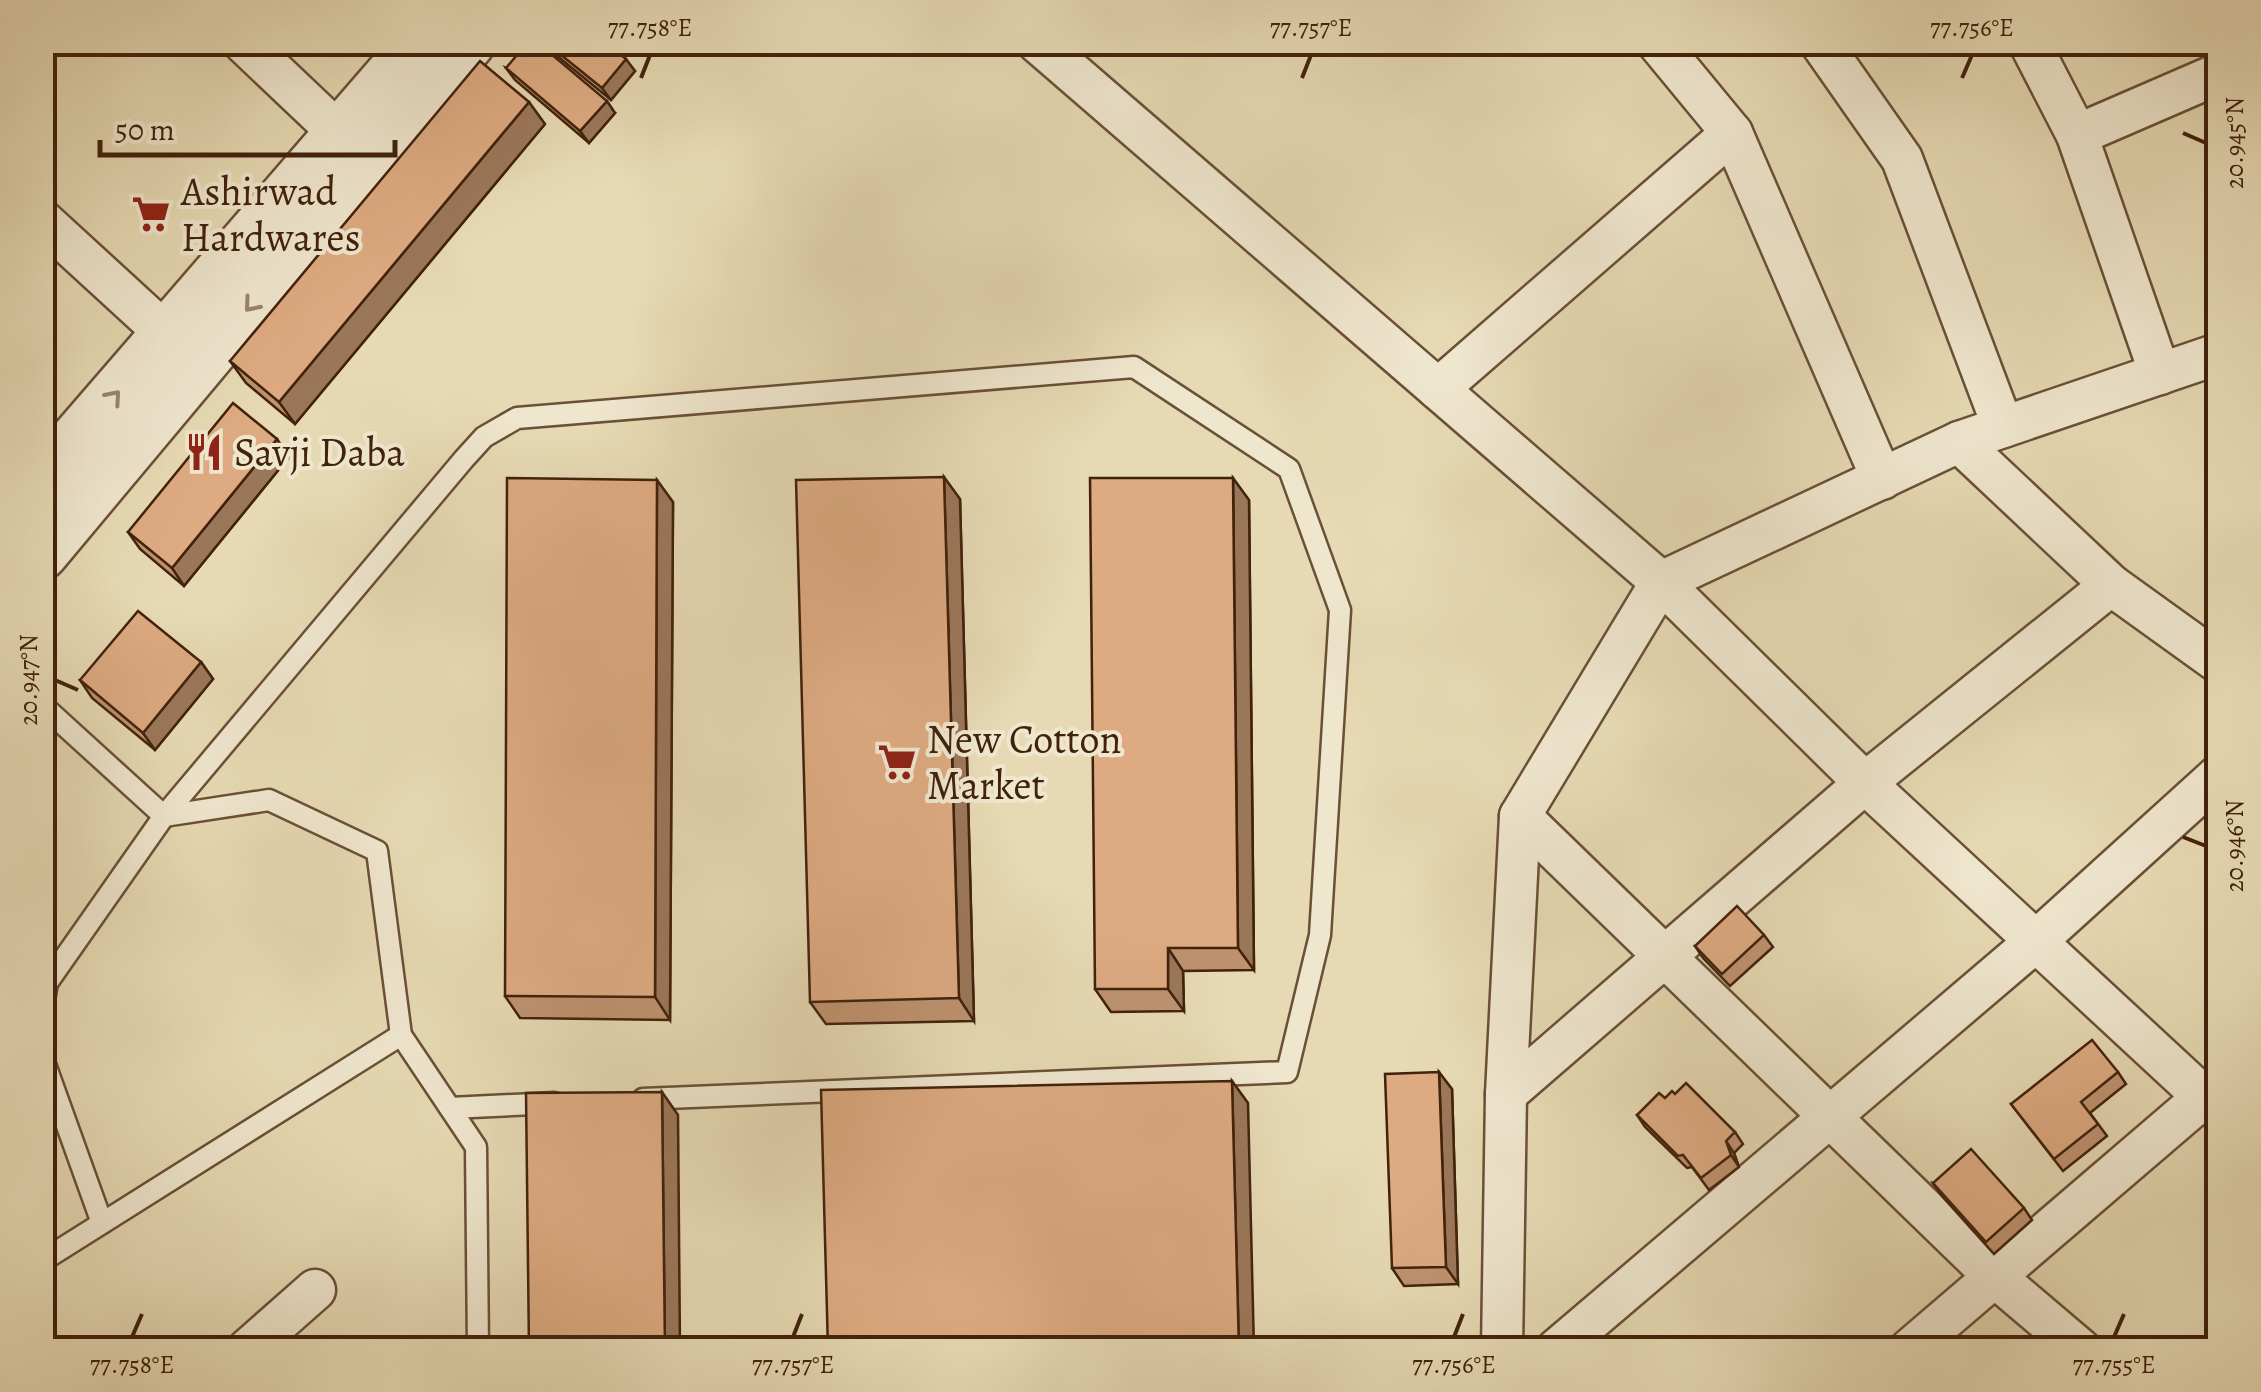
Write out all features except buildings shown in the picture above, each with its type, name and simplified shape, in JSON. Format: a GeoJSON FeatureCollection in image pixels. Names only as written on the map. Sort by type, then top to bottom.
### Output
{"type":"FeatureCollection","features":[{"type":"Feature","properties":{"kind":"street"},"geometry":{"type":"LineString","coordinates":[[243,42],[356,148]]}},
{"type":"Feature","properties":{"kind":"street"},"geometry":{"type":"LineString","coordinates":[[356,148],[419,42]]}},
{"type":"Feature","properties":{"kind":"street"},"geometry":{"type":"LineString","coordinates":[[42,554],[184,350],[356,148],[470,42]]}},
{"type":"Feature","properties":{"kind":"street"},"geometry":{"type":"LineString","coordinates":[[1037,42],[1661,582],[1865,784],[2035,942],[2213,1098],[1909,1350]]}},
{"type":"Feature","properties":{"kind":"street"},"geometry":{"type":"LineString","coordinates":[[1657,42],[1732,133],[1882,479]]}},
{"type":"Feature","properties":{"kind":"street"},"geometry":{"type":"LineString","coordinates":[[1820,42],[1902,159],[2003,427]]}},
{"type":"Feature","properties":{"kind":"street"},"geometry":{"type":"LineString","coordinates":[[2029,42],[2078,135],[2160,374]]}},
{"type":"Feature","properties":{"kind":"street"},"geometry":{"type":"LineString","coordinates":[[2214,42],[2218,61]]}},
{"type":"Feature","properties":{"kind":"street"},"geometry":{"type":"LineString","coordinates":[[2078,135],[2218,74]]}},
{"type":"Feature","properties":{"kind":"street"},"geometry":{"type":"LineString","coordinates":[[1438,389],[1732,133]]}},
{"type":"Feature","properties":{"kind":"street"},"geometry":{"type":"LineString","coordinates":[[42,220],[184,350]]}},
{"type":"Feature","properties":{"kind":"street"},"geometry":{"type":"LineString","coordinates":[[42,478],[184,350]]}},
{"type":"Feature","properties":{"kind":"street"},"geometry":{"type":"LineString","coordinates":[[1502,1350],[1506,1094],[1520,816],[1661,582],[1959,442],[2218,354]]}},
{"type":"Feature","properties":{"kind":"street"},"geometry":{"type":"LineString","coordinates":[[1959,442],[2110,584],[2218,662]]}},
{"type":"Feature","properties":{"kind":"street"},"geometry":{"type":"LineString","coordinates":[[1506,1094],[1661,956],[2110,584]]}},
{"type":"Feature","properties":{"kind":"street"},"geometry":{"type":"LineString","coordinates":[[1556,1350],[2035,942],[2218,776]]}},
{"type":"Feature","properties":{"kind":"street"},"geometry":{"type":"LineString","coordinates":[[1520,816],[1994,1276],[2081,1350]]}},
{"type":"Feature","properties":{"kind":"street"},"geometry":{"type":"LineString","coordinates":[[247,1350],[314,1290]]}},
{"type":"Feature","properties":{"kind":"lane"},"geometry":{"type":"LineString","coordinates":[[42,1011],[47,983],[164,816],[464,459],[484,437],[517,418],[1134,366],[1289,469],[1340,610],[1320,935],[1287,1072],[629,1100]]}},
{"type":"Feature","properties":{"kind":"lane"},"geometry":{"type":"LineString","coordinates":[[42,706],[164,816]]}},
{"type":"Feature","properties":{"kind":"lane"},"geometry":{"type":"LineString","coordinates":[[164,816],[268,800],[378,851],[401,1035],[476,1146],[478,1350]]}},
{"type":"Feature","properties":{"kind":"lane"},"geometry":{"type":"LineString","coordinates":[[42,1261],[401,1035]]}},
{"type":"Feature","properties":{"kind":"lane"},"geometry":{"type":"LineString","coordinates":[[42,1056],[102,1223]]}},
{"type":"Feature","properties":{"kind":"lane"},"geometry":{"type":"LineString","coordinates":[[450,1108],[569,1102]]}},
{"type":"Feature","properties":{"kind":"place","name":"Ashirwad Hardwares"},"geometry":{"type":"Point","coordinates":[151,214]}},
{"type":"Feature","properties":{"kind":"place","name":"Savji Daba"},"geometry":{"type":"Point","coordinates":[204,452]}},
{"type":"Feature","properties":{"kind":"place","name":"New Cotton Market"},"geometry":{"type":"Point","coordinates":[897,762]}}]}
